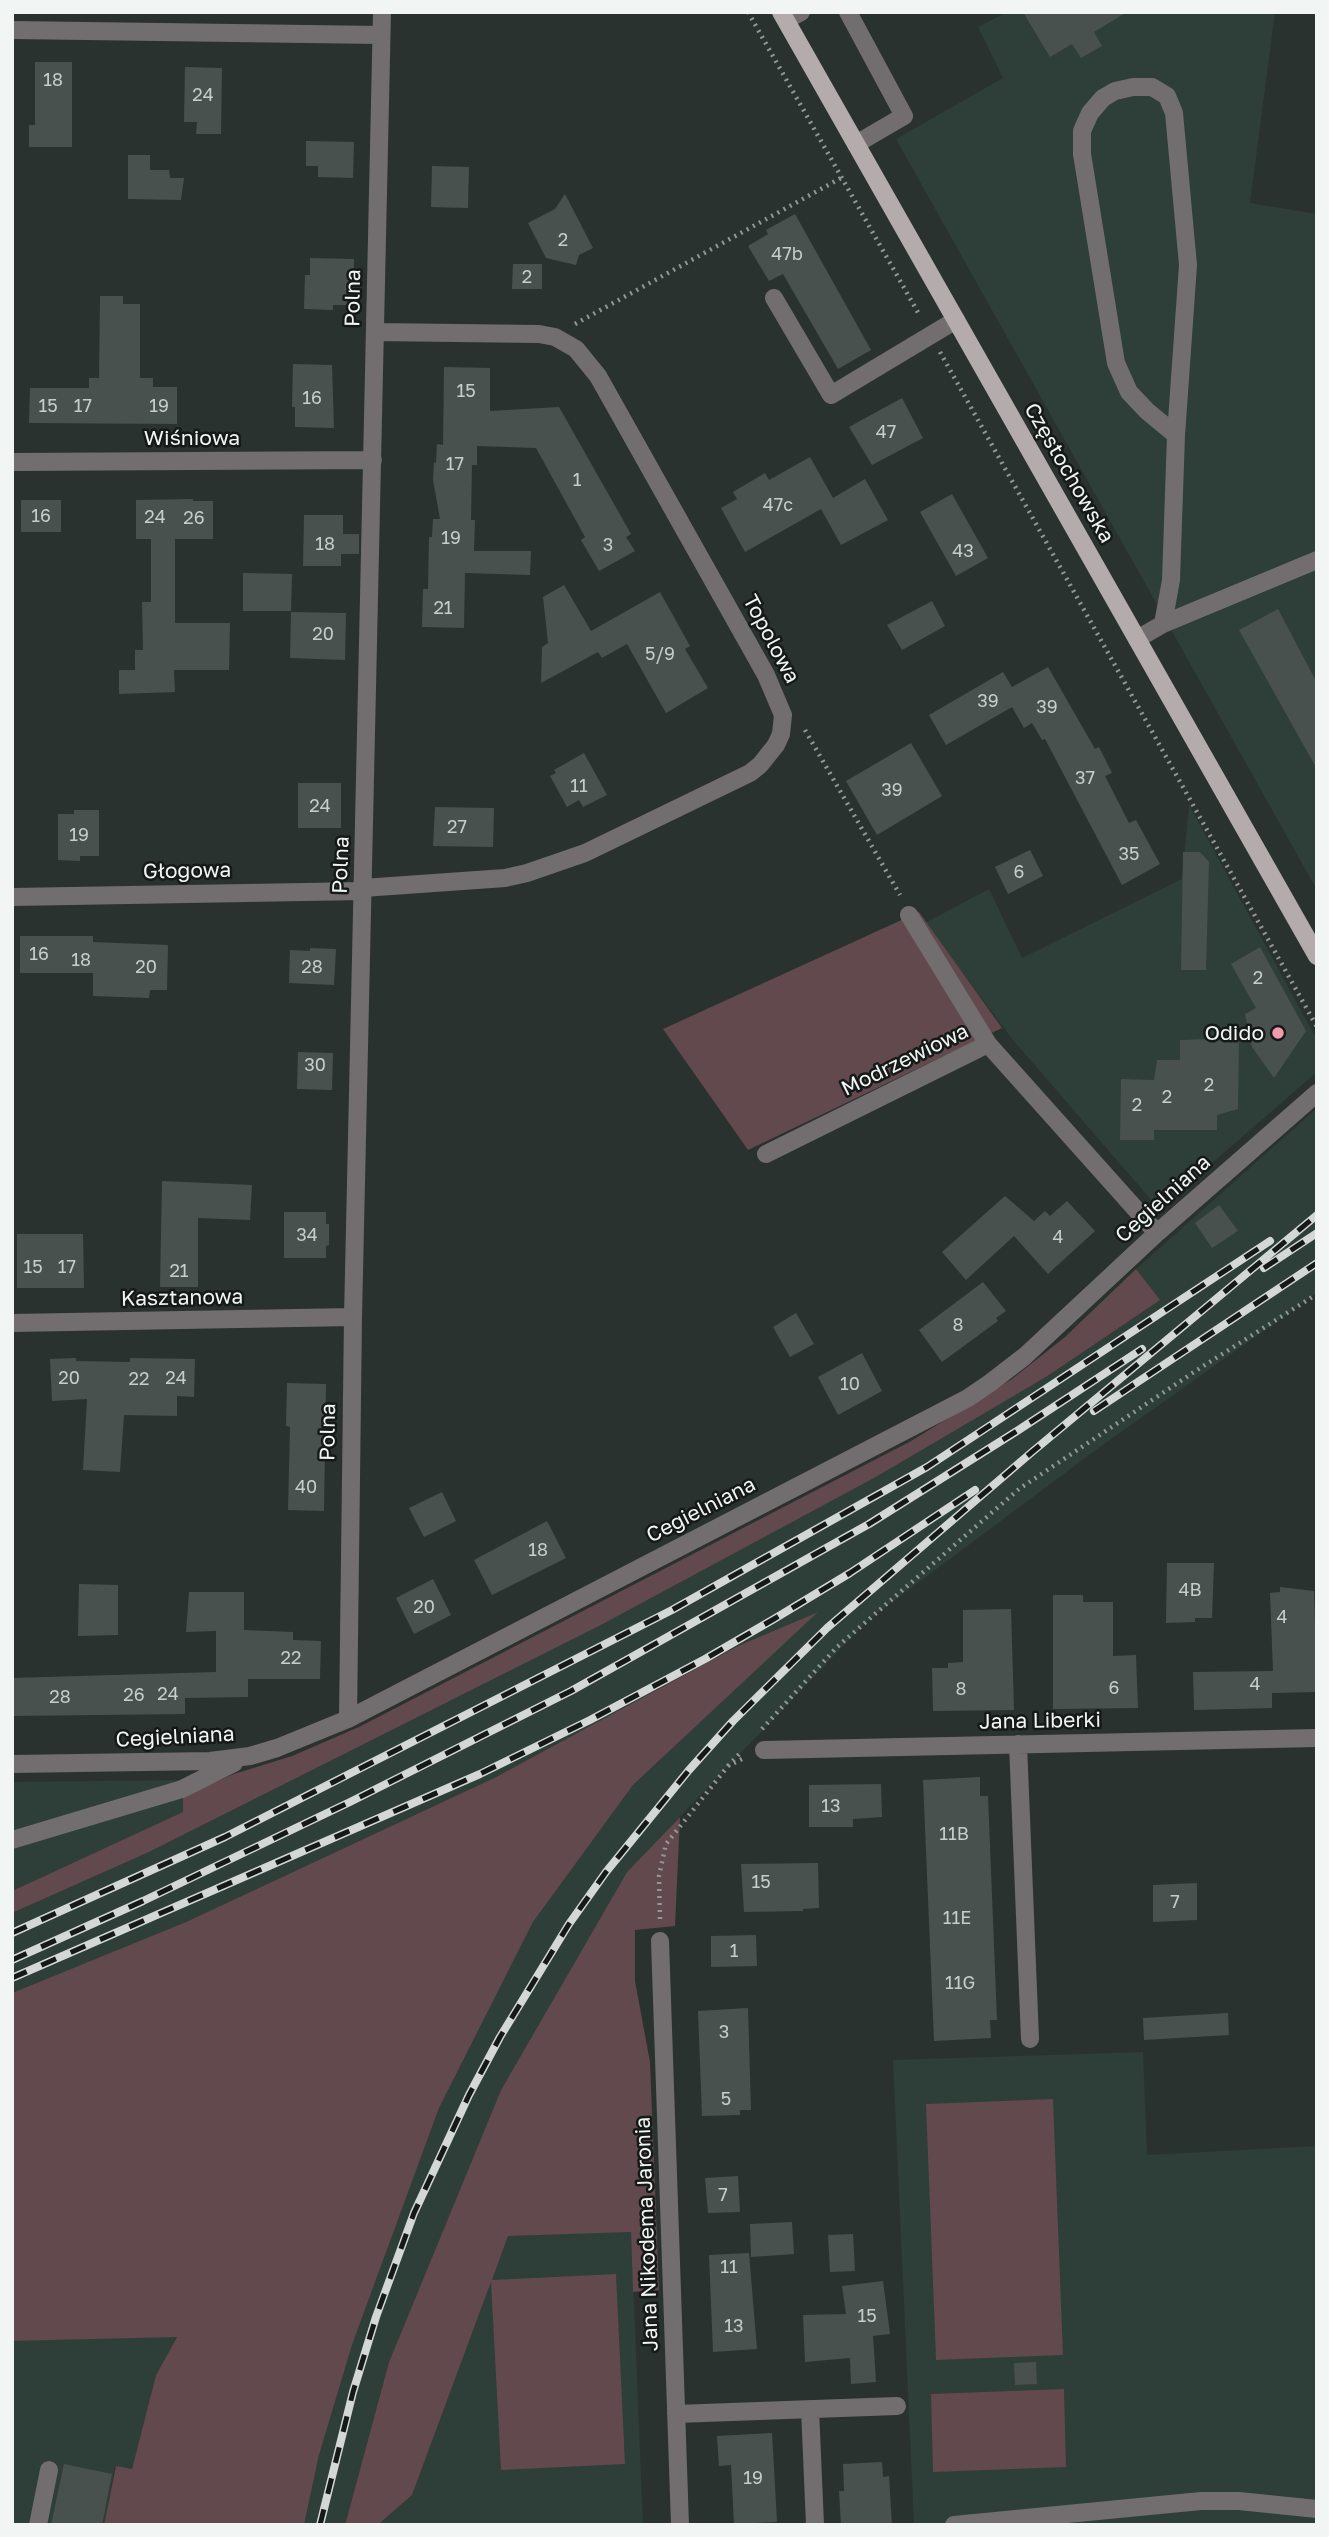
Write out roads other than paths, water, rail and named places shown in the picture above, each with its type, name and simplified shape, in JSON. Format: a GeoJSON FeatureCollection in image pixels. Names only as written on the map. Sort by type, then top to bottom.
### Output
{"type":"FeatureCollection","features":[{"type":"Feature","properties":{"kind":"main road","name":"Częstochowska"},"geometry":{"type":"LineString","coordinates":[[789,15],[856,144],[1314,945]]}},
{"type":"Feature","properties":{"kind":"street","name":"Polna"},"geometry":{"type":"LineString","coordinates":[[348,1718],[353,1317],[382,12]]}},
{"type":"Feature","properties":{"kind":"street"},"geometry":{"type":"LineString","coordinates":[[848,12],[904,116],[856,144]]}},
{"type":"Feature","properties":{"kind":"street"},"geometry":{"type":"LineString","coordinates":[[12,30],[381,35]]}},
{"type":"Feature","properties":{"kind":"street"},"geometry":{"type":"LineString","coordinates":[[1163,624],[1171,580],[1176,435],[1188,265],[1174,113],[1167,96],[1152,87],[1133,87],[1115,91],[1103,98],[1090,113],[1082,131],[1082,154],[1116,363],[1129,392],[1176,435]]}},
{"type":"Feature","properties":{"kind":"street"},"geometry":{"type":"LineString","coordinates":[[774,298],[831,395],[956,320]]}},
{"type":"Feature","properties":{"kind":"street","name":"Topolowa"},"geometry":{"type":"LineString","coordinates":[[363,889],[505,878],[538,870],[585,853],[750,773],[776,745],[781,734],[783,715],[766,675],[598,376],[576,349],[555,337],[522,333],[375,332]]}},
{"type":"Feature","properties":{"kind":"street","name":"Wiśniowa"},"geometry":{"type":"LineString","coordinates":[[12,462],[373,460]]}},
{"type":"Feature","properties":{"kind":"street"},"geometry":{"type":"LineString","coordinates":[[1137,639],[1163,624],[1317,560]]}},
{"type":"Feature","properties":{"kind":"street","name":"Głogowa"},"geometry":{"type":"LineString","coordinates":[[12,897],[363,889]]}},
{"type":"Feature","properties":{"kind":"street"},"geometry":{"type":"LineString","coordinates":[[909,915],[988,1044]]}},
{"type":"Feature","properties":{"kind":"street","name":"Modrzewiowa"},"geometry":{"type":"LineString","coordinates":[[766,1154],[988,1044],[1157,1233]]}},
{"type":"Feature","properties":{"kind":"street","name":"Cegielniana"},"geometry":{"type":"LineString","coordinates":[[12,1764],[180,1763],[250,1756],[277,1748],[348,1718],[968,1398],[1025,1356],[1157,1233],[1317,1093]]}},
{"type":"Feature","properties":{"kind":"street","name":"Kasztanowa"},"geometry":{"type":"LineString","coordinates":[[12,1324],[353,1317]]}},
{"type":"Feature","properties":{"kind":"street","name":"Jana Liberki"},"geometry":{"type":"LineString","coordinates":[[760,1743],[1018,1744],[1317,1738]]}},
{"type":"Feature","properties":{"kind":"street"},"geometry":{"type":"LineString","coordinates":[[1018,1744],[1030,2039]]}},
{"type":"Feature","properties":{"kind":"street"},"geometry":{"type":"LineString","coordinates":[[12,1840],[182,1789],[250,1756]]}},
{"type":"Feature","properties":{"kind":"street","name":"Jana Nikodema Jaronia"},"geometry":{"type":"LineString","coordinates":[[660,1941],[680,2525]]}},
{"type":"Feature","properties":{"kind":"street"},"geometry":{"type":"LineString","coordinates":[[676,2414],[897,2406]]}},
{"type":"Feature","properties":{"kind":"street"},"geometry":{"type":"LineString","coordinates":[[810,2409],[815,2525]]}},
{"type":"Feature","properties":{"kind":"street"},"geometry":{"type":"LineString","coordinates":[[38,2525],[49,2470]]}},
{"type":"Feature","properties":{"kind":"street"},"geometry":{"type":"LineString","coordinates":[[954,2525],[1201,2501],[1239,2501],[1317,2509]]}},
{"type":"Feature","properties":{"kind":"railway"},"geometry":{"type":"LineString","coordinates":[[320,2525],[353,2392],[376,2317],[414,2213],[469,2095],[500,2037],[569,1924],[606,1872],[689,1770],[733,1721],[827,1628],[1032,1452],[1317,1215]]}},
{"type":"Feature","properties":{"kind":"railway"},"geometry":{"type":"LineString","coordinates":[[1264,1268],[1317,1233]]}},
{"type":"Feature","properties":{"kind":"railway"},"geometry":{"type":"LineString","coordinates":[[12,1933],[225,1837],[672,1610],[927,1467],[1270,1241]]}},
{"type":"Feature","properties":{"kind":"railway"},"geometry":{"type":"LineString","coordinates":[[1094,1411],[1317,1263]]}},
{"type":"Feature","properties":{"kind":"railway"},"geometry":{"type":"LineString","coordinates":[[12,1960],[350,1802],[571,1691],[869,1524],[1142,1349]]}},
{"type":"Feature","properties":{"kind":"railway"},"geometry":{"type":"LineString","coordinates":[[12,1978],[480,1774],[590,1720],[774,1619],[850,1573],[975,1490]]}},
{"type":"Feature","properties":{"kind":"place","name":"Odido"},"geometry":{"type":"Point","coordinates":[1278,1033]}}]}
